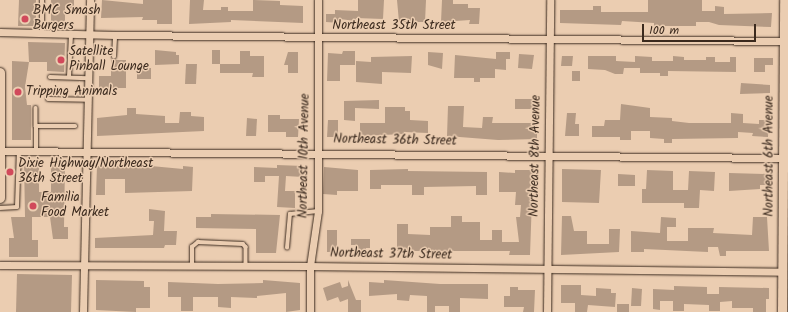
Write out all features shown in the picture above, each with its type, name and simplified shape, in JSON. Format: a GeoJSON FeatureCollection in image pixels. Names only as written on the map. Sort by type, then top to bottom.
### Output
{"type":"FeatureCollection","features":[{"type":"Feature","properties":{"kind":"main road"},"geometry":{"type":"LineString","coordinates":[[0,73],[0,198]]}},
{"type":"Feature","properties":{"kind":"street"},"geometry":{"type":"LineString","coordinates":[[83,312],[85,150],[90,0]]}},
{"type":"Feature","properties":{"kind":"street","name":"Northeast 10th Avenue"},"geometry":{"type":"LineString","coordinates":[[310,312],[310,266],[318,211],[318,0]]}},
{"type":"Feature","properties":{"kind":"street","name":"Northeast 8th Avenue"},"geometry":{"type":"LineString","coordinates":[[547,312],[550,0]]}},
{"type":"Feature","properties":{"kind":"street","name":"Northeast 6th Avenue"},"geometry":{"type":"LineString","coordinates":[[782,312],[786,158],[786,41],[784,0]]}},
{"type":"Feature","properties":{"kind":"street","name":"Northeast 35th Street"},"geometry":{"type":"LineString","coordinates":[[0,32],[115,35],[786,41]]}},
{"type":"Feature","properties":{"kind":"street","name":"Northeast 36th Street"},"geometry":{"type":"LineString","coordinates":[[1,150],[318,152],[786,158]]}},
{"type":"Feature","properties":{"kind":"street","name":"Northeast 37th Street"},"geometry":{"type":"LineString","coordinates":[[0,266],[310,266],[782,272]]}},
{"type":"Feature","properties":{"kind":"lane"},"geometry":{"type":"LineString","coordinates":[[42,0],[42,32]]}},
{"type":"Feature","properties":{"kind":"lane"},"geometry":{"type":"LineString","coordinates":[[69,77],[71,33]]}},
{"type":"Feature","properties":{"kind":"lane"},"geometry":{"type":"LineString","coordinates":[[114,57],[115,35]]}},
{"type":"Feature","properties":{"kind":"lane"},"geometry":{"type":"LineString","coordinates":[[50,77],[88,78]]}},
{"type":"Feature","properties":{"kind":"lane"},"geometry":{"type":"LineString","coordinates":[[48,100],[87,100]]}},
{"type":"Feature","properties":{"kind":"lane"},"geometry":{"type":"LineString","coordinates":[[36,108],[36,151]]}},
{"type":"Feature","properties":{"kind":"lane"},"geometry":{"type":"LineString","coordinates":[[36,126],[75,126]]}},
{"type":"Feature","properties":{"kind":"lane"},"geometry":{"type":"LineString","coordinates":[[0,208],[17,207],[19,151]]}},
{"type":"Feature","properties":{"kind":"lane"},"geometry":{"type":"LineString","coordinates":[[287,248],[290,214],[318,211]]}},
{"type":"Feature","properties":{"kind":"lane"},"geometry":{"type":"LineString","coordinates":[[192,266],[192,247],[198,242],[243,244],[246,247],[246,266]]}},
{"type":"Feature","properties":{"kind":"building"},"geometry":{"type":"Polygon","coordinates":[[[19,0],[36,0],[36,26],[18,26],[19,0]]]}},
{"type":"Feature","properties":{"kind":"building"},"geometry":{"type":"Polygon","coordinates":[[[51,0],[74,0],[74,8],[65,8],[65,23],[51,23],[51,0]]]}},
{"type":"Feature","properties":{"kind":"building"},"geometry":{"type":"Polygon","coordinates":[[[102,0],[143,4],[143,0],[172,0],[172,24],[157,24],[157,20],[142,20],[143,17],[101,18],[102,0]]]}},
{"type":"Feature","properties":{"kind":"building"},"geometry":{"type":"Polygon","coordinates":[[[190,0],[204,0],[203,10],[221,10],[221,7],[228,7],[228,11],[253,11],[253,0],[280,1],[280,5],[303,6],[303,23],[231,20],[231,22],[189,24],[190,0]]]}},
{"type":"Feature","properties":{"kind":"building"},"geometry":{"type":"Polygon","coordinates":[[[358,0],[384,0],[383,19],[356,18],[355,21],[340,19],[340,23],[326,22],[326,14],[335,14],[335,10],[358,11],[358,0]]]}},
{"type":"Feature","properties":{"kind":"building"},"geometry":{"type":"Polygon","coordinates":[[[397,0],[426,0],[425,22],[399,22],[397,0]]]}},
{"type":"Feature","properties":{"kind":"building"},"geometry":{"type":"Polygon","coordinates":[[[442,0],[453,0],[453,4],[468,4],[468,8],[480,8],[479,24],[469,24],[470,20],[441,22],[442,0]]]}},
{"type":"Feature","properties":{"kind":"building"},"geometry":{"type":"Polygon","coordinates":[[[648,0],[702,0],[702,11],[715,11],[715,6],[724,7],[724,14],[772,13],[771,27],[719,25],[709,22],[696,22],[696,26],[654,26],[654,23],[622,21],[621,25],[560,23],[560,10],[593,10],[593,6],[601,6],[601,12],[648,12],[648,0]]]}},
{"type":"Feature","properties":{"kind":"building"},"geometry":{"type":"Polygon","coordinates":[[[28,42],[65,43],[64,72],[47,71],[47,62],[29,62],[28,42]]]}},
{"type":"Feature","properties":{"kind":"building"},"geometry":{"type":"Polygon","coordinates":[[[155,50],[176,52],[176,55],[179,55],[179,64],[155,65],[155,50]]]}},
{"type":"Feature","properties":{"kind":"building"},"geometry":{"type":"Polygon","coordinates":[[[212,50],[220,50],[220,64],[212,64],[212,50]]]}},
{"type":"Feature","properties":{"kind":"building"},"geometry":{"type":"Polygon","coordinates":[[[240,51],[250,51],[250,56],[264,56],[264,77],[252,77],[253,73],[220,73],[220,64],[240,64],[240,51]]]}},
{"type":"Feature","properties":{"kind":"building"},"geometry":{"type":"Polygon","coordinates":[[[343,51],[355,51],[355,65],[340,65],[340,81],[327,81],[328,53],[342,54],[343,51]]]}},
{"type":"Feature","properties":{"kind":"building"},"geometry":{"type":"Polygon","coordinates":[[[288,52],[298,52],[298,73],[288,73],[288,65],[284,65],[288,52]]]}},
{"type":"Feature","properties":{"kind":"building"},"geometry":{"type":"Polygon","coordinates":[[[428,52],[443,53],[442,69],[428,65],[428,52]]]}},
{"type":"Feature","properties":{"kind":"building"},"geometry":{"type":"Polygon","coordinates":[[[496,52],[510,52],[510,59],[506,59],[506,70],[495,69],[495,78],[480,78],[480,82],[474,82],[474,78],[454,78],[455,55],[496,59],[496,52]]]}},
{"type":"Feature","properties":{"kind":"building"},"geometry":{"type":"Polygon","coordinates":[[[519,54],[534,55],[532,69],[518,68],[519,54]]]}},
{"type":"Feature","properties":{"kind":"building"},"geometry":{"type":"Polygon","coordinates":[[[412,56],[411,73],[382,72],[382,84],[356,82],[356,61],[371,62],[371,57],[412,56]]]}},
{"type":"Feature","properties":{"kind":"building"},"geometry":{"type":"Polygon","coordinates":[[[562,56],[573,56],[572,66],[561,66],[562,56]]]}},
{"type":"Feature","properties":{"kind":"building"},"geometry":{"type":"Polygon","coordinates":[[[588,56],[616,56],[616,61],[635,62],[635,56],[652,57],[652,61],[673,61],[673,56],[684,57],[684,60],[706,60],[706,57],[715,57],[715,62],[730,62],[730,57],[736,57],[736,72],[668,71],[668,76],[660,76],[660,73],[640,73],[640,68],[624,68],[623,74],[615,74],[605,70],[588,69],[588,56]]]}},
{"type":"Feature","properties":{"kind":"building"},"geometry":{"type":"Polygon","coordinates":[[[754,58],[773,58],[773,65],[765,65],[765,72],[754,72],[754,58]]]}},
{"type":"Feature","properties":{"kind":"building"},"geometry":{"type":"Polygon","coordinates":[[[111,60],[126,60],[126,88],[99,88],[99,76],[111,76],[111,60]]]}},
{"type":"Feature","properties":{"kind":"building"},"geometry":{"type":"Polygon","coordinates":[[[12,61],[29,62],[25,87],[27,105],[31,105],[31,140],[12,140],[12,61]]]}},
{"type":"Feature","properties":{"kind":"building"},"geometry":{"type":"Polygon","coordinates":[[[186,64],[197,64],[196,84],[185,84],[186,64]]]}},
{"type":"Feature","properties":{"kind":"building"},"geometry":{"type":"Polygon","coordinates":[[[137,68],[151,68],[151,79],[137,79],[137,68]]]}},
{"type":"Feature","properties":{"kind":"building"},"geometry":{"type":"Polygon","coordinates":[[[572,71],[580,71],[580,81],[572,81],[572,71]]]}},
{"type":"Feature","properties":{"kind":"building"},"geometry":{"type":"Polygon","coordinates":[[[741,83],[770,85],[770,93],[740,94],[741,83]]]}},
{"type":"Feature","properties":{"kind":"building"},"geometry":{"type":"Polygon","coordinates":[[[515,99],[533,99],[533,109],[515,109],[515,99]]]}},
{"type":"Feature","properties":{"kind":"building"},"geometry":{"type":"Polygon","coordinates":[[[379,100],[379,109],[355,108],[355,121],[344,120],[344,101],[379,100]]]}},
{"type":"Feature","properties":{"kind":"building"},"geometry":{"type":"Polygon","coordinates":[[[621,104],[650,108],[650,117],[672,118],[672,121],[689,123],[731,123],[731,113],[743,114],[743,123],[759,124],[759,120],[769,120],[768,137],[752,136],[753,133],[738,132],[738,138],[672,139],[672,143],[664,143],[664,139],[650,138],[650,131],[631,131],[631,140],[620,140],[620,137],[592,137],[592,126],[604,126],[605,120],[620,120],[621,104]]]}},
{"type":"Feature","properties":{"kind":"building"},"geometry":{"type":"Polygon","coordinates":[[[448,106],[464,106],[463,127],[482,128],[483,117],[493,117],[492,123],[537,123],[537,139],[498,140],[447,136],[448,106]]]}},
{"type":"Feature","properties":{"kind":"building"},"geometry":{"type":"Polygon","coordinates":[[[385,107],[405,107],[405,111],[410,111],[410,120],[428,121],[428,133],[404,132],[404,134],[360,136],[360,123],[385,123],[385,107]]]}},
{"type":"Feature","properties":{"kind":"building"},"geometry":{"type":"Polygon","coordinates":[[[127,108],[136,108],[136,114],[165,116],[165,123],[179,123],[180,112],[191,112],[191,116],[204,117],[204,131],[97,136],[97,118],[127,115],[127,108]]]}},
{"type":"Feature","properties":{"kind":"building"},"geometry":{"type":"Polygon","coordinates":[[[567,113],[576,113],[575,124],[579,124],[579,136],[565,136],[567,113]]]}},
{"type":"Feature","properties":{"kind":"building"},"geometry":{"type":"Polygon","coordinates":[[[268,115],[280,115],[280,119],[299,119],[298,137],[286,137],[286,132],[268,132],[268,115]]]}},
{"type":"Feature","properties":{"kind":"building"},"geometry":{"type":"Polygon","coordinates":[[[247,118],[257,119],[256,136],[246,136],[247,118]]]}},
{"type":"Feature","properties":{"kind":"building"},"geometry":{"type":"Polygon","coordinates":[[[328,120],[338,120],[338,137],[327,137],[328,120]]]}},
{"type":"Feature","properties":{"kind":"building"},"geometry":{"type":"Polygon","coordinates":[[[24,161],[39,161],[39,192],[51,192],[51,163],[65,163],[64,227],[68,227],[68,239],[53,239],[50,217],[32,217],[32,240],[38,240],[38,257],[9,257],[9,238],[14,238],[11,217],[25,217],[24,161]]]}},
{"type":"Feature","properties":{"kind":"building"},"geometry":{"type":"Polygon","coordinates":[[[277,165],[303,166],[303,177],[286,176],[285,191],[295,191],[295,208],[277,207],[279,176],[265,176],[265,182],[254,182],[254,167],[277,168],[277,165]]]}},
{"type":"Feature","properties":{"kind":"building"},"geometry":{"type":"Polygon","coordinates":[[[97,166],[151,166],[183,169],[183,166],[193,167],[192,191],[125,193],[125,179],[105,179],[105,195],[96,195],[97,166]]]}},
{"type":"Feature","properties":{"kind":"building"},"geometry":{"type":"Polygon","coordinates":[[[324,167],[358,170],[358,191],[337,191],[337,195],[323,194],[324,167]]]}},
{"type":"Feature","properties":{"kind":"building"},"geometry":{"type":"Polygon","coordinates":[[[408,169],[408,171],[487,172],[487,195],[476,195],[476,186],[424,187],[424,195],[412,195],[412,185],[381,185],[381,189],[370,189],[370,170],[408,169]]]}},
{"type":"Feature","properties":{"kind":"building"},"geometry":{"type":"Polygon","coordinates":[[[562,169],[601,170],[599,203],[562,202],[562,169]]]}},
{"type":"Feature","properties":{"kind":"building"},"geometry":{"type":"Polygon","coordinates":[[[515,170],[533,170],[530,255],[509,255],[510,251],[397,251],[397,224],[408,224],[408,234],[430,235],[430,227],[451,227],[451,216],[462,216],[462,222],[480,222],[480,240],[492,240],[492,230],[502,230],[502,242],[519,242],[516,217],[520,217],[521,205],[515,205],[516,192],[499,192],[499,172],[515,173],[515,170]]]}},
{"type":"Feature","properties":{"kind":"building"},"geometry":{"type":"Polygon","coordinates":[[[647,170],[673,171],[673,190],[688,190],[689,171],[715,172],[714,191],[700,190],[699,208],[684,208],[684,203],[642,203],[642,189],[646,189],[647,170]]]}},
{"type":"Feature","properties":{"kind":"building"},"geometry":{"type":"Polygon","coordinates":[[[729,173],[768,174],[767,185],[760,185],[760,189],[729,191],[729,173]]]}},
{"type":"Feature","properties":{"kind":"building"},"geometry":{"type":"Polygon","coordinates":[[[618,174],[635,175],[635,186],[618,186],[618,174]]]}},
{"type":"Feature","properties":{"kind":"building"},"geometry":{"type":"Polygon","coordinates":[[[149,209],[165,211],[164,231],[177,231],[176,245],[165,245],[164,248],[95,248],[95,238],[153,235],[154,221],[149,221],[149,209]]]}},
{"type":"Feature","properties":{"kind":"building"},"geometry":{"type":"Polygon","coordinates":[[[211,214],[280,215],[276,253],[256,253],[256,229],[196,228],[196,217],[211,217],[211,214]]]}},
{"type":"Feature","properties":{"kind":"building"},"geometry":{"type":"Polygon","coordinates":[[[562,216],[571,216],[574,231],[587,231],[587,244],[609,244],[609,229],[620,229],[619,252],[561,255],[562,216]]]}},
{"type":"Feature","properties":{"kind":"building"},"geometry":{"type":"Polygon","coordinates":[[[661,217],[676,218],[676,227],[667,227],[667,241],[688,241],[688,228],[714,228],[713,233],[752,235],[753,217],[767,217],[769,251],[726,251],[726,256],[720,256],[718,247],[708,247],[708,252],[644,249],[644,252],[631,252],[631,231],[660,233],[661,217]]]}},
{"type":"Feature","properties":{"kind":"building"},"geometry":{"type":"Polygon","coordinates":[[[327,230],[337,230],[337,252],[327,252],[327,230]]]}},
{"type":"Feature","properties":{"kind":"building"},"geometry":{"type":"Polygon","coordinates":[[[351,239],[370,239],[370,248],[366,248],[366,254],[358,254],[358,245],[351,245],[351,239]]]}},
{"type":"Feature","properties":{"kind":"building"},"geometry":{"type":"Polygon","coordinates":[[[17,274],[72,275],[71,312],[16,312],[17,274]]]}},
{"type":"Feature","properties":{"kind":"building"},"geometry":{"type":"Polygon","coordinates":[[[96,280],[144,281],[144,287],[150,287],[150,308],[136,308],[136,312],[96,310],[96,280]]]}},
{"type":"Feature","properties":{"kind":"building"},"geometry":{"type":"Polygon","coordinates":[[[263,280],[300,283],[300,310],[286,312],[286,293],[257,296],[257,298],[231,297],[231,308],[218,307],[218,297],[193,297],[193,311],[181,311],[181,297],[168,297],[168,282],[218,284],[263,283],[263,280]]]}},
{"type":"Feature","properties":{"kind":"building"},"geometry":{"type":"Polygon","coordinates":[[[348,280],[356,300],[361,300],[361,312],[348,312],[348,299],[340,302],[338,297],[327,301],[323,288],[340,282],[342,288],[348,286],[348,280]]]}},
{"type":"Feature","properties":{"kind":"building"},"geometry":{"type":"Polygon","coordinates":[[[384,280],[440,284],[488,284],[488,299],[460,298],[460,312],[449,312],[449,306],[435,306],[435,312],[427,312],[427,296],[410,295],[409,301],[397,300],[397,294],[369,296],[369,282],[384,283],[384,280]]]}},
{"type":"Feature","properties":{"kind":"building"},"geometry":{"type":"Polygon","coordinates":[[[561,285],[581,285],[581,295],[596,296],[596,288],[611,289],[611,293],[616,293],[615,307],[588,305],[587,312],[575,312],[575,303],[561,303],[561,285]]]}},
{"type":"Feature","properties":{"kind":"building"},"geometry":{"type":"Polygon","coordinates":[[[674,286],[707,287],[707,294],[719,294],[719,287],[769,288],[769,299],[766,299],[766,312],[753,312],[753,308],[732,308],[732,301],[720,302],[720,311],[709,311],[709,305],[684,304],[684,311],[673,311],[673,301],[660,301],[660,310],[653,309],[653,289],[674,290],[674,286]]]}},
{"type":"Feature","properties":{"kind":"building"},"geometry":{"type":"Polygon","coordinates":[[[510,287],[518,287],[518,290],[535,290],[534,312],[523,312],[524,307],[504,307],[504,296],[510,296],[510,287]]]}},
{"type":"Feature","properties":{"kind":"building"},"geometry":{"type":"Polygon","coordinates":[[[632,288],[642,289],[641,306],[631,306],[632,288]]]}},
{"type":"Feature","properties":{"kind":"building"},"geometry":{"type":"Polygon","coordinates":[[[617,304],[629,304],[629,312],[617,312],[617,304]]]}},
{"type":"Feature","properties":{"kind":"place","name":"BMC Smash Burgers"},"geometry":{"type":"Point","coordinates":[25,19]}},
{"type":"Feature","properties":{"kind":"place","name":"Satellite Pinball Lounge"},"geometry":{"type":"Point","coordinates":[61,60]}},
{"type":"Feature","properties":{"kind":"place","name":"Tripping Animals"},"geometry":{"type":"Point","coordinates":[18,92]}},
{"type":"Feature","properties":{"kind":"place","name":"Dixie Highway/Northeast 36th Street"},"geometry":{"type":"Point","coordinates":[10,172]}},
{"type":"Feature","properties":{"kind":"place","name":"Familia Food Market"},"geometry":{"type":"Point","coordinates":[33,206]}}]}
